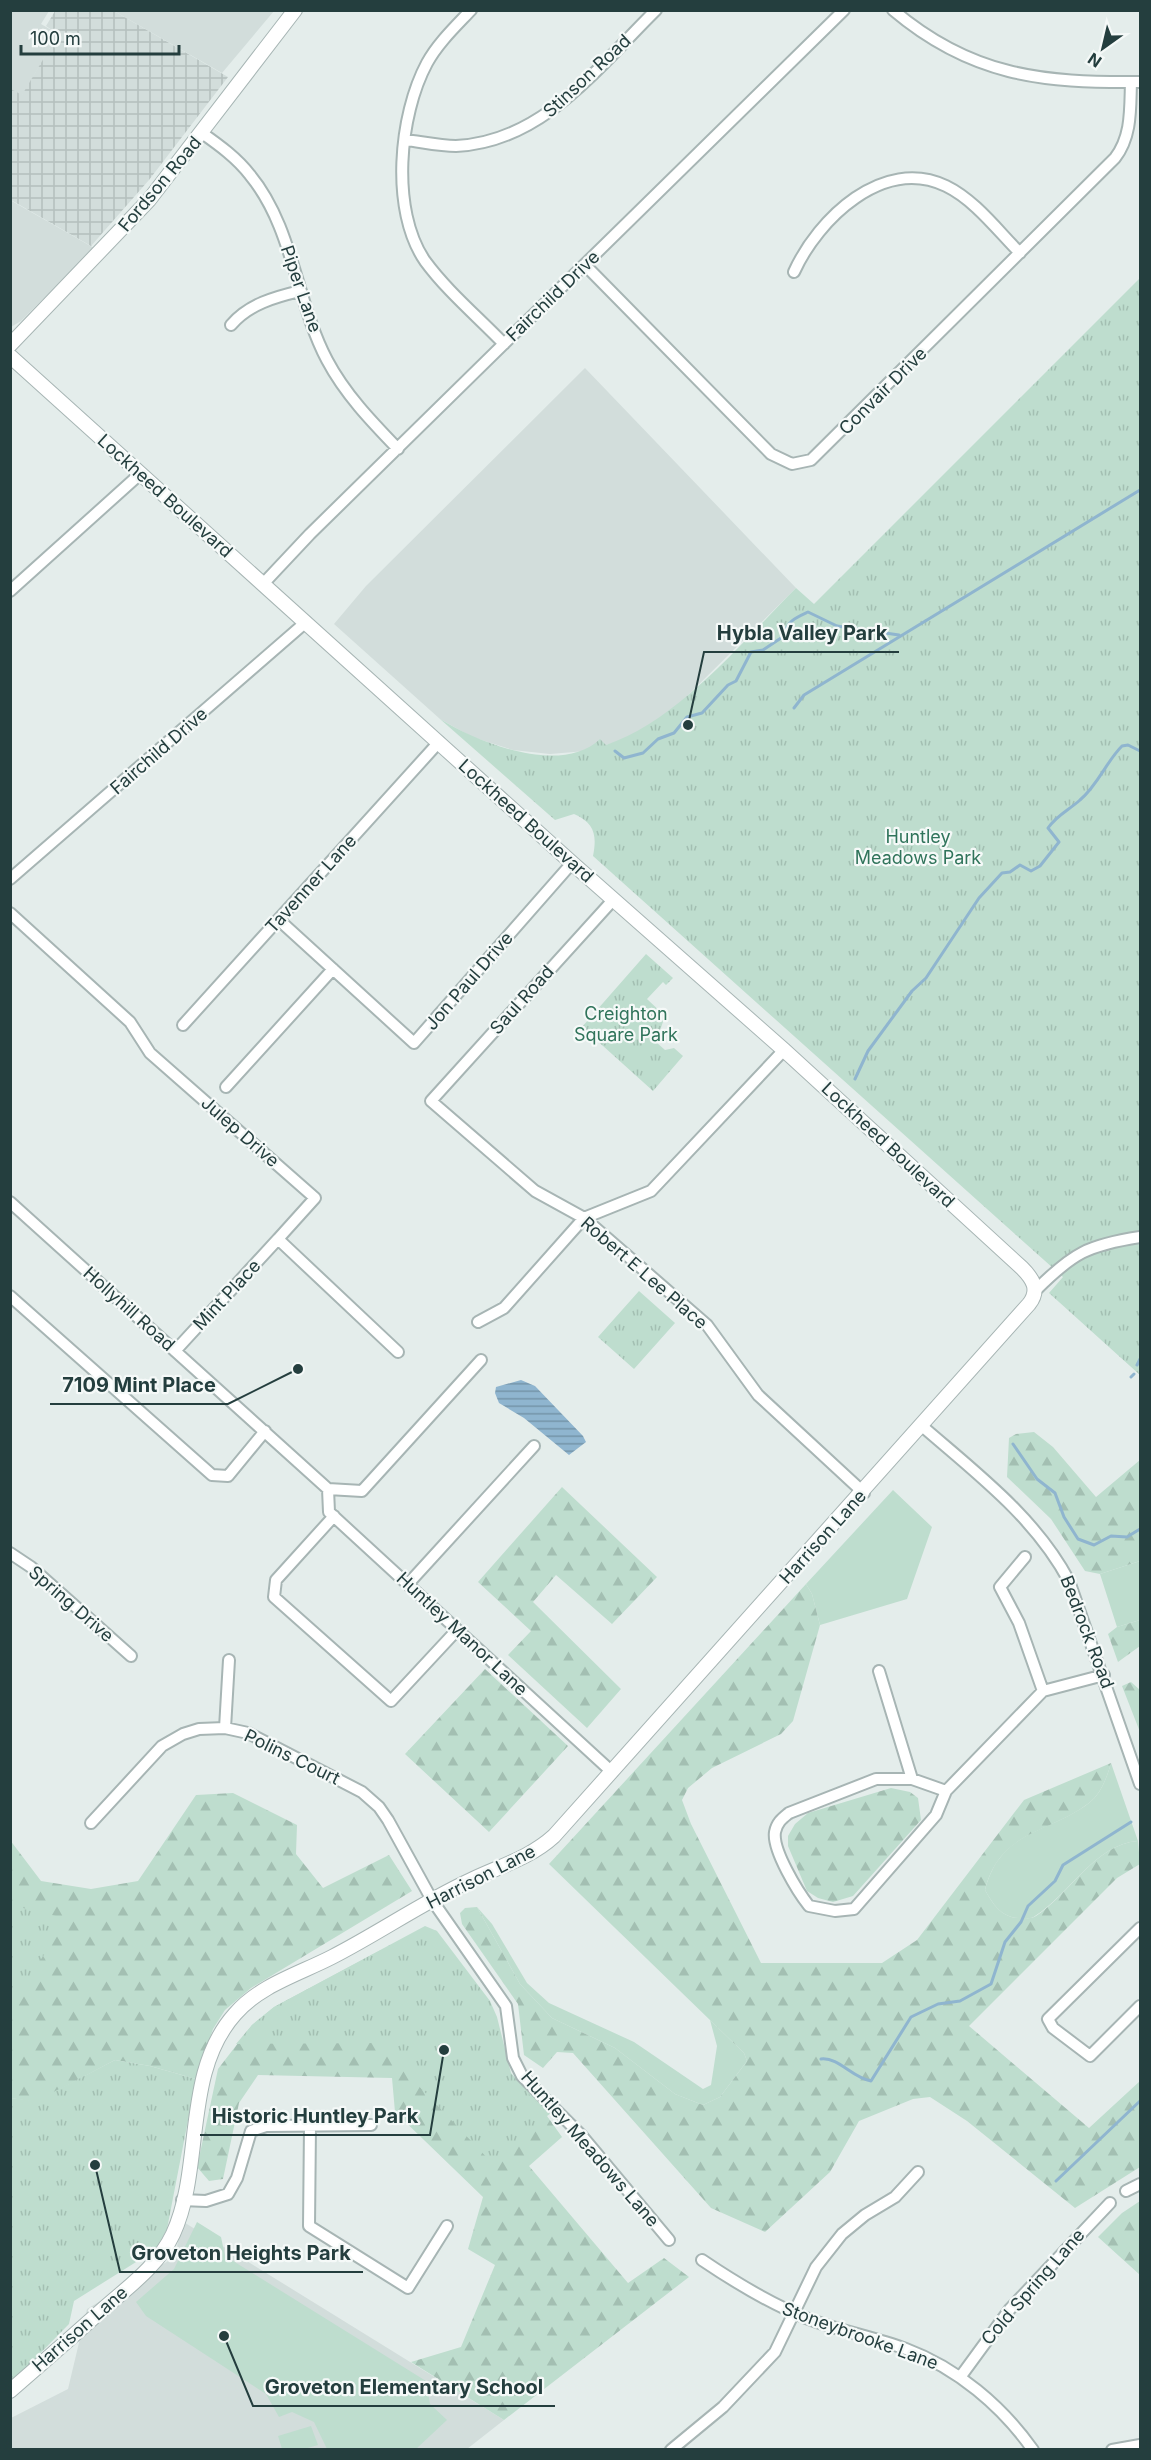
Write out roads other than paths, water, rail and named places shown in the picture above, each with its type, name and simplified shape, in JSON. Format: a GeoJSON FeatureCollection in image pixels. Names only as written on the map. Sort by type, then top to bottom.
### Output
{"type":"FeatureCollection","features":[{"type":"Feature","properties":{"kind":"street","name":"Fordson Road"},"geometry":{"type":"LineString","coordinates":[[10,345],[119,234],[202,133],[259,54],[295,10]]}},
{"type":"Feature","properties":{"kind":"street"},"geometry":{"type":"LineString","coordinates":[[471,10],[440,43],[427,63],[411,105],[402,196],[406,220],[415,243],[437,276],[504,344]]}},
{"type":"Feature","properties":{"kind":"street","name":"Stinson Road"},"geometry":{"type":"LineString","coordinates":[[406,140],[452,146],[478,143],[528,127],[557,107],[656,10]]}},
{"type":"Feature","properties":{"kind":"street","name":"Fairchild Drive"},"geometry":{"type":"LineString","coordinates":[[263,584],[844,10]]}},
{"type":"Feature","properties":{"kind":"street"},"geometry":{"type":"LineString","coordinates":[[893,10],[955,50],[1007,73],[1054,80],[1136,82]]}},
{"type":"Feature","properties":{"kind":"street","name":"Convair Drive"},"geometry":{"type":"LineString","coordinates":[[585,265],[771,454],[783,461],[801,464],[819,455],[1121,151],[1129,130],[1136,82]]}},
{"type":"Feature","properties":{"kind":"street","name":"Piper Lane"},"geometry":{"type":"LineString","coordinates":[[202,133],[238,161],[262,192],[280,226],[319,343],[335,374],[365,414],[398,449]]}},
{"type":"Feature","properties":{"kind":"street"},"geometry":{"type":"LineString","coordinates":[[794,272],[804,249],[844,208],[862,193],[897,180],[925,180],[957,192],[1020,253]]}},
{"type":"Feature","properties":{"kind":"street"},"geometry":{"type":"LineString","coordinates":[[231,325],[259,304],[300,291]]}},
{"type":"Feature","properties":{"kind":"street","name":"Lockheed Boulevard"},"geometry":{"type":"LineString","coordinates":[[10,356],[613,900],[784,1050],[1022,1268],[1033,1280],[1036,1290]]}},
{"type":"Feature","properties":{"kind":"street"},"geometry":{"type":"LineString","coordinates":[[10,591],[140,474]]}},
{"type":"Feature","properties":{"kind":"street","name":"Fairchild Drive"},"geometry":{"type":"LineString","coordinates":[[10,879],[306,622]]}},
{"type":"Feature","properties":{"kind":"street","name":"Tavenner Lane"},"geometry":{"type":"LineString","coordinates":[[183,1025],[439,742]]}},
{"type":"Feature","properties":{"kind":"street","name":"Jon Paul Drive"},"geometry":{"type":"LineString","coordinates":[[279,920],[414,1043],[572,863]]}},
{"type":"Feature","properties":{"kind":"street","name":"Saul Road"},"geometry":{"type":"LineString","coordinates":[[431,1101],[613,900]]}},
{"type":"Feature","properties":{"kind":"street","name":"Julep Drive"},"geometry":{"type":"LineString","coordinates":[[10,914],[130,1022],[150,1053],[315,1198],[278,1239]]}},
{"type":"Feature","properties":{"kind":"street"},"geometry":{"type":"LineString","coordinates":[[226,1087],[333,969]]}},
{"type":"Feature","properties":{"kind":"street"},"geometry":{"type":"LineString","coordinates":[[478,1322],[504,1308],[584,1218],[651,1191],[784,1050]]}},
{"type":"Feature","properties":{"kind":"street","name":"Robert E Lee Place"},"geometry":{"type":"LineString","coordinates":[[431,1101],[535,1191],[584,1218],[706,1325],[758,1395],[864,1492]]}},
{"type":"Feature","properties":{"kind":"street","name":"Hollyhill Road"},"geometry":{"type":"LineString","coordinates":[[10,1202],[328,1489]]}},
{"type":"Feature","properties":{"kind":"street"},"geometry":{"type":"LineString","coordinates":[[1036,1290],[1067,1260],[1084,1250],[1140,1237]]}},
{"type":"Feature","properties":{"kind":"street"},"geometry":{"type":"LineString","coordinates":[[278,1239],[398,1352]]}},
{"type":"Feature","properties":{"kind":"street","name":"Mint Place"},"geometry":{"type":"LineString","coordinates":[[175,1351],[278,1239]]}},
{"type":"Feature","properties":{"kind":"street","name":"Harrison Lane"},"geometry":{"type":"LineString","coordinates":[[10,2391],[154,2262],[173,2233],[182,2200],[194,2123],[206,2071],[217,2040],[230,2019],[245,2004],[268,1988],[332,1957],[432,1900],[544,1845],[864,1492],[1029,1305],[1036,1290]]}},
{"type":"Feature","properties":{"kind":"street"},"geometry":{"type":"LineString","coordinates":[[10,1296],[212,1475],[228,1476],[265,1431]]}},
{"type":"Feature","properties":{"kind":"street"},"geometry":{"type":"LineString","coordinates":[[457,1630],[392,1701],[274,1597],[276,1580],[334,1516],[329,1512],[328,1489],[362,1491],[481,1360]]}},
{"type":"Feature","properties":{"kind":"street","name":"Bedrock Road"},"geometry":{"type":"LineString","coordinates":[[922,1426],[1022,1514],[1042,1537],[1069,1581],[1104,1675],[1140,1784]]}},
{"type":"Feature","properties":{"kind":"street"},"geometry":{"type":"LineString","coordinates":[[408,1584],[534,1446]]}},
{"type":"Feature","properties":{"kind":"street","name":"Huntley Manor Lane"},"geometry":{"type":"LineString","coordinates":[[334,1516],[612,1772]]}},
{"type":"Feature","properties":{"kind":"street","name":"Spring Drive"},"geometry":{"type":"LineString","coordinates":[[10,1553],[31,1567],[131,1656]]}},
{"type":"Feature","properties":{"kind":"street"},"geometry":{"type":"LineString","coordinates":[[1025,1557],[1000,1587],[1019,1623],[1043,1691]]}},
{"type":"Feature","properties":{"kind":"street"},"geometry":{"type":"LineString","coordinates":[[225,1728],[229,1660]]}},
{"type":"Feature","properties":{"kind":"street"},"geometry":{"type":"LineString","coordinates":[[879,1671],[912,1779]]}},
{"type":"Feature","properties":{"kind":"street"},"geometry":{"type":"LineString","coordinates":[[946,1791],[912,1779],[876,1779],[789,1813],[779,1821],[775,1833],[776,1844],[797,1889],[809,1906],[835,1911],[854,1909],[936,1815],[946,1791],[1043,1691],[1104,1675]]}},
{"type":"Feature","properties":{"kind":"street","name":"Polins Court"},"geometry":{"type":"LineString","coordinates":[[91,1823],[162,1746],[190,1731],[225,1728],[248,1733],[355,1787],[374,1802],[388,1820],[432,1900]]}},
{"type":"Feature","properties":{"kind":"street","name":"Huntley Meadows Lane"},"geometry":{"type":"LineString","coordinates":[[432,1900],[506,2006],[513,2058],[522,2076],[582,2136],[669,2240]]}},
{"type":"Feature","properties":{"kind":"street"},"geometry":{"type":"LineString","coordinates":[[1140,1928],[1048,2019],[1053,2028],[1090,2056],[1140,2006]]}},
{"type":"Feature","properties":{"kind":"street"},"geometry":{"type":"LineString","coordinates":[[182,2200],[206,2201],[228,2194],[237,2178],[251,2131],[266,2126],[371,2125]]}},
{"type":"Feature","properties":{"kind":"street"},"geometry":{"type":"LineString","coordinates":[[310,2126],[309,2226],[408,2288],[447,2226]]}},
{"type":"Feature","properties":{"kind":"street"},"geometry":{"type":"LineString","coordinates":[[671,2450],[687,2445],[762,2367],[783,2340],[816,2268],[842,2234],[865,2215],[895,2197],[918,2172]]}},
{"type":"Feature","properties":{"kind":"street"},"geometry":{"type":"LineString","coordinates":[[1126,2192],[1140,2184]]}},
{"type":"Feature","properties":{"kind":"street","name":"Cold Spring Lane"},"geometry":{"type":"LineString","coordinates":[[961,2376],[1010,2309],[1110,2203]]}},
{"type":"Feature","properties":{"kind":"street","name":"Stoneybrooke Lane"},"geometry":{"type":"LineString","coordinates":[[702,2260],[748,2290],[795,2312],[908,2349],[961,2376],[1012,2423],[1034,2450]]}},
{"type":"Feature","properties":{"kind":"street"},"geometry":{"type":"LineString","coordinates":[[1112,2450],[1140,2445]]}},
{"type":"Feature","properties":{"kind":"water"},"geometry":{"type":"Polygon","coordinates":[[[521,1380],[535,1386],[583,1436],[586,1442],[569,1455],[524,1418],[499,1403],[495,1393],[496,1387],[521,1380]]]}},
{"type":"Feature","properties":{"kind":"waterway"},"geometry":{"type":"LineString","coordinates":[[794,708],[804,695],[1140,490]]}},
{"type":"Feature","properties":{"kind":"waterway"},"geometry":{"type":"LineString","coordinates":[[615,751],[624,758],[643,753],[658,739],[674,733],[687,717],[702,713],[728,685],[736,681],[751,652],[763,650],[784,636],[792,621],[808,612],[837,626],[899,635]]}},
{"type":"Feature","properties":{"kind":"waterway"},"geometry":{"type":"LineString","coordinates":[[855,1079],[868,1051],[912,991],[926,978],[979,898],[1002,873],[1010,872],[1020,865],[1031,871],[1040,866],[1059,842],[1048,828],[1052,823],[1086,794],[1122,746],[1128,745],[1140,751]]}},
{"type":"Feature","properties":{"kind":"waterway"},"geometry":{"type":"LineString","coordinates":[[1137,1365],[1140,1359]]}},
{"type":"Feature","properties":{"kind":"waterway"},"geometry":{"type":"LineString","coordinates":[[1131,1377],[1134,1374]]}},
{"type":"Feature","properties":{"kind":"waterway"},"geometry":{"type":"LineString","coordinates":[[1013,1444],[1037,1479],[1055,1493],[1064,1517],[1078,1539],[1094,1545],[1111,1536],[1127,1537],[1140,1529]]}},
{"type":"Feature","properties":{"kind":"waterway"},"geometry":{"type":"LineString","coordinates":[[821,2059],[834,2061],[871,2081],[911,2017],[938,2004],[960,2001],[991,1984],[1005,1942],[1021,1922],[1028,1906],[1055,1881],[1063,1865],[1131,1822]]}},
{"type":"Feature","properties":{"kind":"waterway"},"geometry":{"type":"LineString","coordinates":[[1056,2181],[1140,2101]]}},
{"type":"Feature","properties":{"kind":"place","name":"Hybla Valley Park"},"geometry":{"type":"Point","coordinates":[688,725]}},
{"type":"Feature","properties":{"kind":"place","name":"7109 Mint Place"},"geometry":{"type":"Point","coordinates":[298,1369]}},
{"type":"Feature","properties":{"kind":"place","name":"Historic Huntley Park"},"geometry":{"type":"Point","coordinates":[444,2050]}},
{"type":"Feature","properties":{"kind":"place","name":"Groveton Heights Park"},"geometry":{"type":"Point","coordinates":[95,2165]}},
{"type":"Feature","properties":{"kind":"place","name":"Groveton Elementary School"},"geometry":{"type":"Point","coordinates":[224,2336]}},
{"type":"Feature","properties":{"kind":"park label","name":"Huntley Meadows Park"},"geometry":{"type":"Point","coordinates":[918,847]}},
{"type":"Feature","properties":{"kind":"park label","name":"Creighton Square Park"},"geometry":{"type":"Point","coordinates":[626,1024]}}]}
